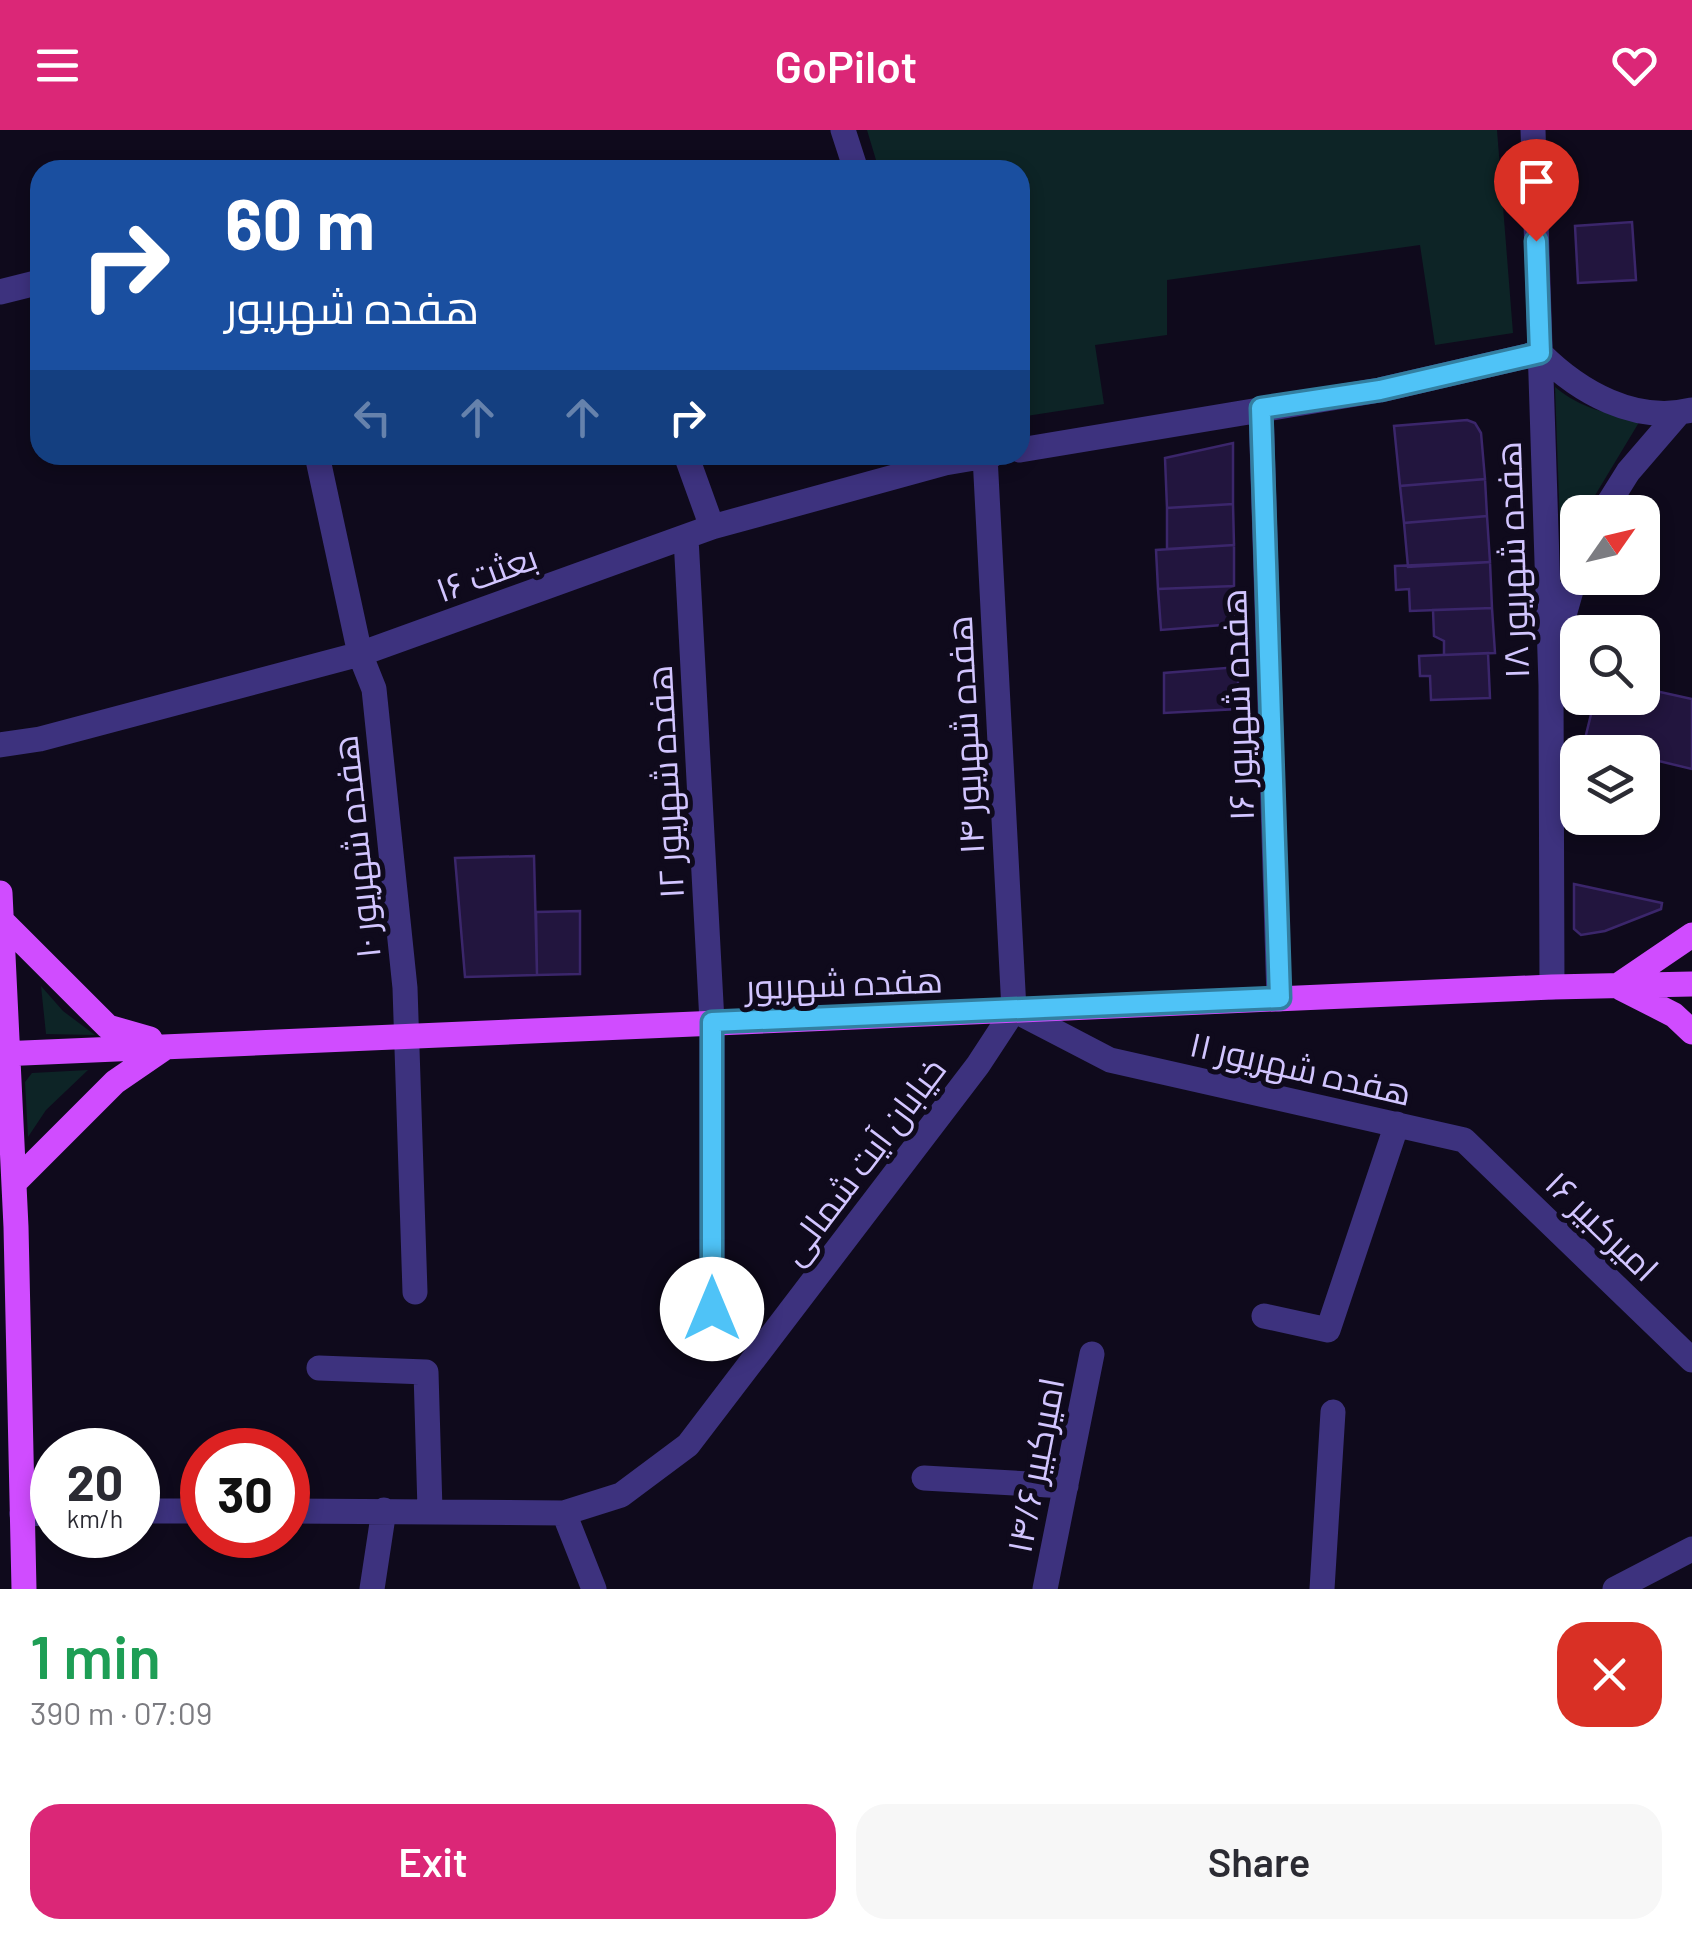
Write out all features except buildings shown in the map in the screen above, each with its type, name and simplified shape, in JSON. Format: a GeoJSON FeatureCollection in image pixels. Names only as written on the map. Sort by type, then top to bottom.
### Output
{"type":"FeatureCollection","features":[{"type":"Feature","properties":{"kind":"main road"},"geometry":{"type":"LineString","coordinates":[[0,894],[4,1054],[14,1182],[8,1227],[24,1589]]}},
{"type":"Feature","properties":{"kind":"main road"},"geometry":{"type":"LineString","coordinates":[[2,921],[108,1027],[170,1045]]}},
{"type":"Feature","properties":{"kind":"main road"},"geometry":{"type":"LineString","coordinates":[[1692,935],[1617,986],[1674,1015],[1692,1032]]}},
{"type":"Feature","properties":{"kind":"main road","name":"هفده شهریور"},"geometry":{"type":"LineString","coordinates":[[4,1054],[407,1034],[1692,984]]}},
{"type":"Feature","properties":{"kind":"main road"},"geometry":{"type":"LineString","coordinates":[[14,1182],[115,1082],[170,1045]]}},
{"type":"Feature","properties":{"kind":"street"},"geometry":{"type":"LineString","coordinates":[[844,130],[853,160]]}},
{"type":"Feature","properties":{"kind":"street","name":"هفده شهریور ۱۸"},"geometry":{"type":"LineString","coordinates":[[1533,130],[1550,685],[1552,987]]}},
{"type":"Feature","properties":{"kind":"street"},"geometry":{"type":"LineString","coordinates":[[0,292],[30,284]]}},
{"type":"Feature","properties":{"kind":"street"},"geometry":{"type":"LineString","coordinates":[[1030,448],[1380,390],[1540,353],[1558,371],[1602,399],[1652,412],[1685,412]]}},
{"type":"Feature","properties":{"kind":"street","name":"هفده شهریور ۱۶"},"geometry":{"type":"LineString","coordinates":[[1261,408],[1280,998]]}},
{"type":"Feature","properties":{"kind":"street"},"geometry":{"type":"LineString","coordinates":[[1614,495],[1628,472],[1685,412]]}},
{"type":"Feature","properties":{"kind":"street","name":"هفده شهریور ۱۰"},"geometry":{"type":"LineString","coordinates":[[320,465],[360,654],[374,689],[405,988],[415,1292]]}},
{"type":"Feature","properties":{"kind":"street"},"geometry":{"type":"LineString","coordinates":[[690,465],[712,526]]}},
{"type":"Feature","properties":{"kind":"street","name":"بعثت ۱۶"},"geometry":{"type":"LineString","coordinates":[[0,745],[40,739],[360,654],[712,526],[923,465]]}},
{"type":"Feature","properties":{"kind":"street","name":"هفده شهریور ۱۴"},"geometry":{"type":"LineString","coordinates":[[984,465],[1014,1010]]}},
{"type":"Feature","properties":{"kind":"street","name":"هفده شهریور ۱۲"},"geometry":{"type":"LineString","coordinates":[[686,538],[712,1022],[712,1309]]}},
{"type":"Feature","properties":{"kind":"street"},"geometry":{"type":"LineString","coordinates":[[1550,685],[1568,595]]}},
{"type":"Feature","properties":{"kind":"street","name":"هفده شهریور ۱۱"},"geometry":{"type":"LineString","coordinates":[[1014,1010],[1110,1060],[1464,1140]]}},
{"type":"Feature","properties":{"kind":"street","name":"خیابان آیت شمالی"},"geometry":{"type":"LineString","coordinates":[[310,1511],[564,1512],[621,1494],[688,1445],[978,1065],[1014,1010]]}},
{"type":"Feature","properties":{"kind":"street"},"geometry":{"type":"LineString","coordinates":[[1264,1316],[1328,1330],[1397,1124]]}},
{"type":"Feature","properties":{"kind":"street","name":"امیرکبیر ۱۶"},"geometry":{"type":"LineString","coordinates":[[1464,1140],[1692,1360]]}},
{"type":"Feature","properties":{"kind":"street","name":"امیرکبیر ۱۴/۶"},"geometry":{"type":"LineString","coordinates":[[1046,1589],[1092,1354]]}},
{"type":"Feature","properties":{"kind":"street"},"geometry":{"type":"LineString","coordinates":[[319,1368],[426,1372],[430,1510]]}},
{"type":"Feature","properties":{"kind":"street"},"geometry":{"type":"LineString","coordinates":[[1322,1589],[1333,1412]]}},
{"type":"Feature","properties":{"kind":"street"},"geometry":{"type":"LineString","coordinates":[[924,1478],[1066,1486]]}},
{"type":"Feature","properties":{"kind":"street"},"geometry":{"type":"LineString","coordinates":[[372,1589],[384,1510]]}},
{"type":"Feature","properties":{"kind":"street"},"geometry":{"type":"LineString","coordinates":[[564,1512],[594,1589]]}},
{"type":"Feature","properties":{"kind":"street"},"geometry":{"type":"LineString","coordinates":[[22,1514],[30,1513]]}},
{"type":"Feature","properties":{"kind":"street"},"geometry":{"type":"LineString","coordinates":[[1615,1589],[1692,1549]]}},
{"type":"Feature","properties":{"kind":"green space"},"geometry":{"type":"Polygon","coordinates":[[[867,130],[1497,130],[1513,333],[1435,345],[1420,245],[1167,280],[1167,335],[1095,345],[1104,404],[1030,415],[1030,160],[876,160],[867,130]]]}},
{"type":"Feature","properties":{"kind":"green space"},"geometry":{"type":"Polygon","coordinates":[[[1555,387],[1595,409],[1641,419],[1595,495],[1560,495],[1560,526],[1555,387]]]}},
{"type":"Feature","properties":{"kind":"green space"},"geometry":{"type":"Polygon","coordinates":[[[41,986],[63,1011],[95,1035],[46,1034],[41,986]]]}},
{"type":"Feature","properties":{"kind":"green space"},"geometry":{"type":"Polygon","coordinates":[[[88,1070],[46,1110],[28,1137],[25,1082],[32,1073],[88,1070]]]}},
{"type":"Feature","properties":{"kind":"route"},"geometry":{"type":"LineString","coordinates":[[712,1309],[712,1022],[1280,998],[1261,408],[1380,390],[1540,353],[1536,241]]}}]}
